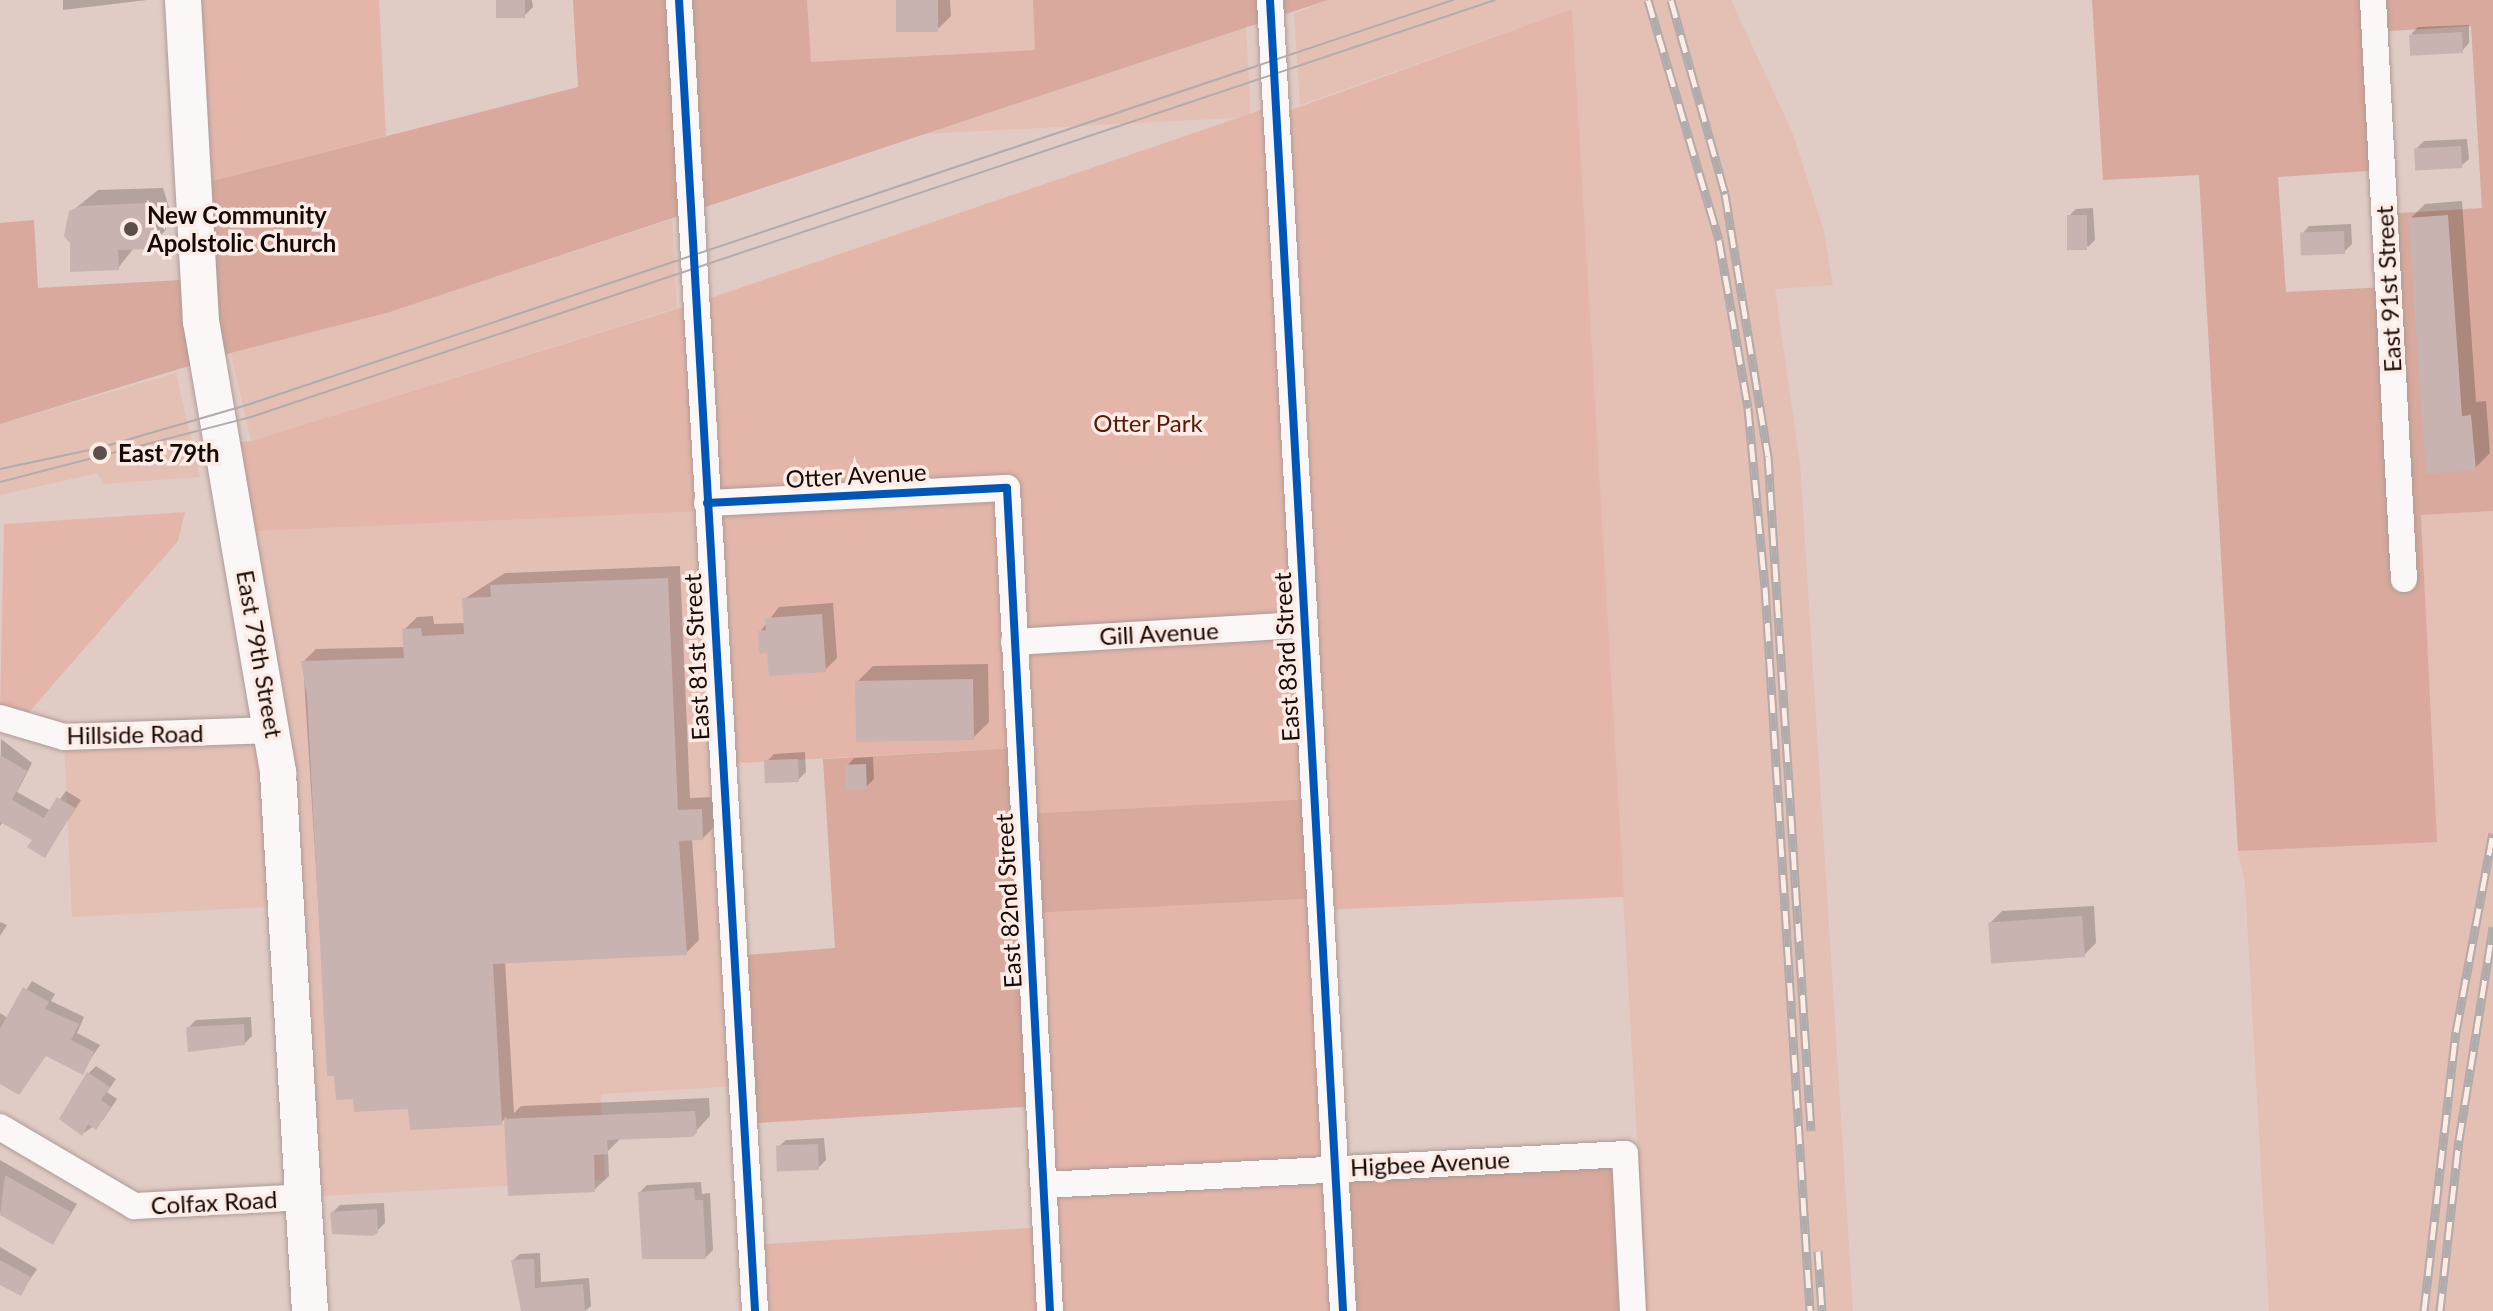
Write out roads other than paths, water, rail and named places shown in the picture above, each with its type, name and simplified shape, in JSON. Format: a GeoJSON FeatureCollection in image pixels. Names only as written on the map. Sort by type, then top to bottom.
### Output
{"type":"FeatureCollection","features":[{"type":"Feature","properties":{"kind":"main road","name":"East 79th Street"},"geometry":{"type":"LineString","coordinates":[[183,0],[201,321],[274,730],[310,1311]]}},
{"type":"Feature","properties":{"kind":"street","name":"East 81st Street"},"geometry":{"type":"LineString","coordinates":[[679,0],[755,1311]]}},
{"type":"Feature","properties":{"kind":"street","name":"East 83rd Street"},"geometry":{"type":"LineString","coordinates":[[1270,0],[1343,1311]]}},
{"type":"Feature","properties":{"kind":"street","name":"East 91st Street"},"geometry":{"type":"LineString","coordinates":[[2373,0],[2404,579]]}},
{"type":"Feature","properties":{"kind":"street","name":"Otter Avenue"},"geometry":{"type":"LineString","coordinates":[[707,503],[1007,488]]}},
{"type":"Feature","properties":{"kind":"street","name":"East 82nd Street"},"geometry":{"type":"LineString","coordinates":[[1007,488],[1050,1311]]}},
{"type":"Feature","properties":{"kind":"street","name":"Gill Avenue"},"geometry":{"type":"LineString","coordinates":[[1014,642],[1304,625]]}},
{"type":"Feature","properties":{"kind":"street","name":"Hillside Road"},"geometry":{"type":"LineString","coordinates":[[0,718],[64,737],[274,730]]}},
{"type":"Feature","properties":{"kind":"street","name":"Colfax Road"},"geometry":{"type":"LineString","coordinates":[[0,1127],[134,1206],[305,1197]]}},
{"type":"Feature","properties":{"kind":"street","name":"Higbee Avenue"},"geometry":{"type":"LineString","coordinates":[[1044,1185],[1625,1154],[1633,1311]]}},
{"type":"Feature","properties":{"kind":"tram line"},"geometry":{"type":"LineString","coordinates":[[0,469],[99,448],[247,405],[1453,0]]}},
{"type":"Feature","properties":{"kind":"tram line"},"geometry":{"type":"LineString","coordinates":[[0,482],[248,418],[1495,0]]}},
{"type":"Feature","properties":{"kind":"railway"},"geometry":{"type":"LineString","coordinates":[[1648,0],[1719,240],[1748,408],[1765,587],[1810,1311]]}},
{"type":"Feature","properties":{"kind":"railway"},"geometry":{"type":"LineString","coordinates":[[1671,0],[1725,194],[1768,456],[1811,1131]]}},
{"type":"Feature","properties":{"kind":"railway"},"geometry":{"type":"LineString","coordinates":[[2424,1311],[2456,1032],[2493,833]]}},
{"type":"Feature","properties":{"kind":"railway"},"geometry":{"type":"LineString","coordinates":[[2440,1311],[2459,1140],[2493,927]]}},
{"type":"Feature","properties":{"kind":"railway"},"geometry":{"type":"LineString","coordinates":[[1818,1251],[1822,1311]]}},
{"type":"Feature","properties":{"kind":"place","name":"New Community Apolstolic Church"},"geometry":{"type":"Point","coordinates":[131,229]}},
{"type":"Feature","properties":{"kind":"place","name":"East 79th"},"geometry":{"type":"Point","coordinates":[100,453]}},
{"type":"Feature","properties":{"kind":"park label","name":"Otter Park"},"geometry":{"type":"Point","coordinates":[1148,423]}}]}
